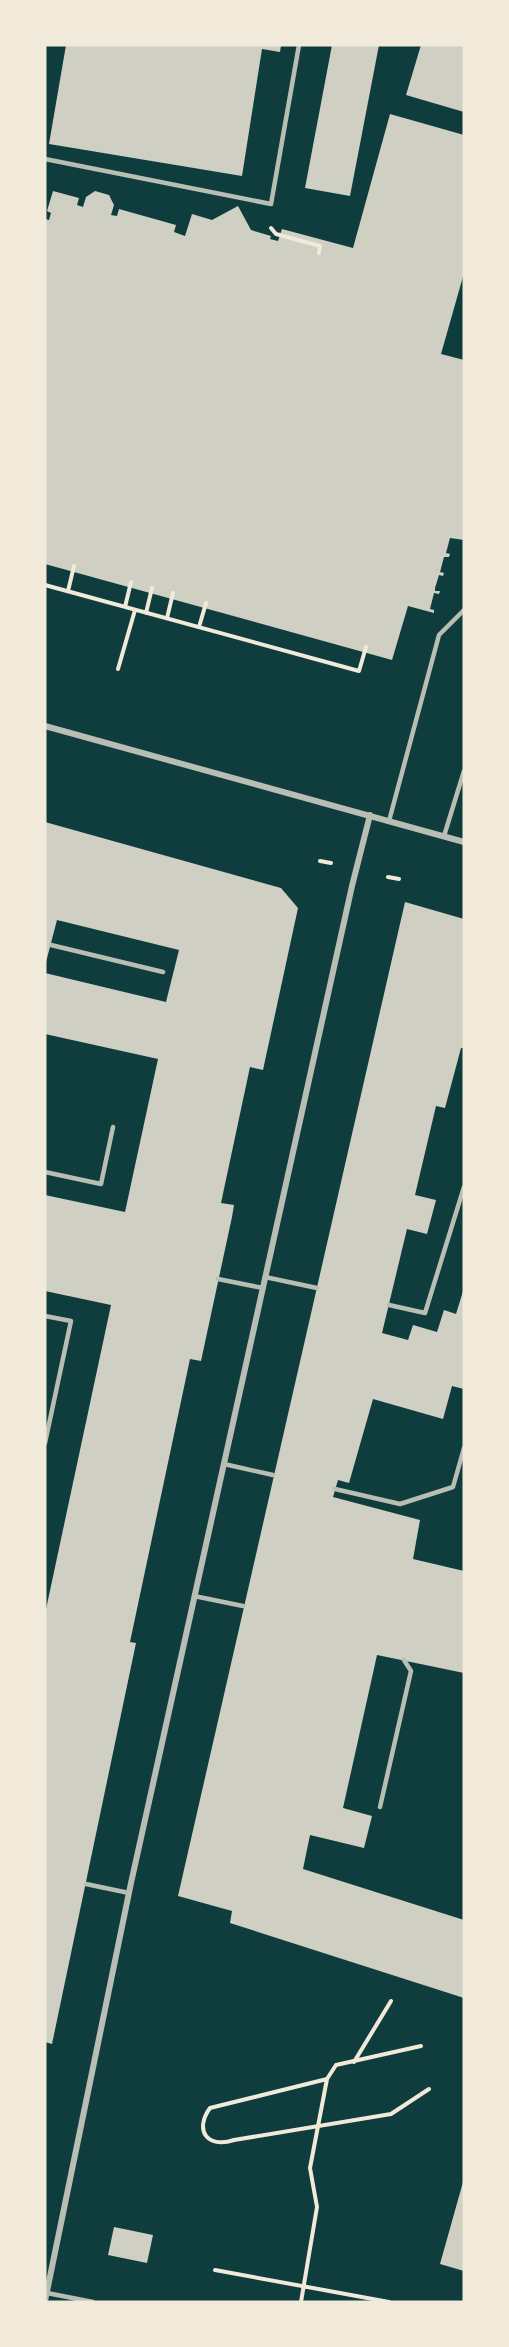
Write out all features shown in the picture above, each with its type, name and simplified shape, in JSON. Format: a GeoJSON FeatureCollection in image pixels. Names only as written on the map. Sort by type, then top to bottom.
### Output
{"type":"FeatureCollection","features":[{"type":"Feature","properties":{"kind":"street"},"geometry":{"type":"LineString","coordinates":[[45,726],[464,842]]}},
{"type":"Feature","properties":{"kind":"street"},"geometry":{"type":"LineString","coordinates":[[45,2301],[129,1893],[351,886],[370,815]]}},
{"type":"Feature","properties":{"kind":"lane"},"geometry":{"type":"LineString","coordinates":[[45,159],[272,204],[299,45]]}},
{"type":"Feature","properties":{"kind":"lane"},"geometry":{"type":"LineString","coordinates":[[389,821],[439,635],[464,610]]}},
{"type":"Feature","properties":{"kind":"lane"},"geometry":{"type":"LineString","coordinates":[[444,836],[464,771]]}},
{"type":"Feature","properties":{"kind":"lane"},"geometry":{"type":"LineString","coordinates":[[51,945],[164,972]]}},
{"type":"Feature","properties":{"kind":"lane"},"geometry":{"type":"LineString","coordinates":[[45,1172],[101,1184],[113,1126]]}},
{"type":"Feature","properties":{"kind":"lane"},"geometry":{"type":"LineString","coordinates":[[389,1305],[425,1312],[464,1187]]}},
{"type":"Feature","properties":{"kind":"lane"},"geometry":{"type":"LineString","coordinates":[[265,1276],[316,1288]]}},
{"type":"Feature","properties":{"kind":"lane"},"geometry":{"type":"LineString","coordinates":[[218,1279],[263,1288]]}},
{"type":"Feature","properties":{"kind":"lane"},"geometry":{"type":"LineString","coordinates":[[45,1316],[71,1321],[45,1443]]}},
{"type":"Feature","properties":{"kind":"lane"},"geometry":{"type":"LineString","coordinates":[[335,1489],[400,1504],[442,1491],[453,1487],[464,1448]]}},
{"type":"Feature","properties":{"kind":"lane"},"geometry":{"type":"LineString","coordinates":[[224,1464],[273,1475]]}},
{"type":"Feature","properties":{"kind":"lane"},"geometry":{"type":"LineString","coordinates":[[194,1596],[243,1606]]}},
{"type":"Feature","properties":{"kind":"lane"},"geometry":{"type":"LineString","coordinates":[[380,1807],[411,1671],[404,1660]]}},
{"type":"Feature","properties":{"kind":"lane"},"geometry":{"type":"LineString","coordinates":[[86,1884],[129,1893]]}},
{"type":"Feature","properties":{"kind":"lane"},"geometry":{"type":"LineString","coordinates":[[47,2293],[93,2302]]}},
{"type":"Feature","properties":{"kind":"path"},"geometry":{"type":"LineString","coordinates":[[280,234],[320,246],[319,253]]}},
{"type":"Feature","properties":{"kind":"path"},"geometry":{"type":"LineString","coordinates":[[68,591],[74,566]]}},
{"type":"Feature","properties":{"kind":"path"},"geometry":{"type":"LineString","coordinates":[[125,607],[131,582]]}},
{"type":"Feature","properties":{"kind":"path"},"geometry":{"type":"LineString","coordinates":[[45,585],[359,671],[366,647]]}},
{"type":"Feature","properties":{"kind":"path"},"geometry":{"type":"LineString","coordinates":[[146,613],[152,588]]}},
{"type":"Feature","properties":{"kind":"path"},"geometry":{"type":"LineString","coordinates":[[167,618],[173,594]]}},
{"type":"Feature","properties":{"kind":"path"},"geometry":{"type":"LineString","coordinates":[[199,627],[206,603]]}},
{"type":"Feature","properties":{"kind":"path"},"geometry":{"type":"LineString","coordinates":[[118,669],[135,610]]}},
{"type":"Feature","properties":{"kind":"path"},"geometry":{"type":"LineString","coordinates":[[320,861],[334,864]]}},
{"type":"Feature","properties":{"kind":"path"},"geometry":{"type":"LineString","coordinates":[[387,877],[399,879]]}},
{"type":"Feature","properties":{"kind":"path"},"geometry":{"type":"LineString","coordinates":[[353,2063],[391,2001]]}},
{"type":"Feature","properties":{"kind":"path"},"geometry":{"type":"LineString","coordinates":[[301,2302],[317,2207],[310,2168],[327,2079],[336,2065],[421,2046]]}},
{"type":"Feature","properties":{"kind":"path"},"geometry":{"type":"LineString","coordinates":[[327,2079],[210,2108],[202,2118],[202,2130],[210,2140],[222,2144],[234,2140],[318,2128],[391,2114],[429,2089]]}},
{"type":"Feature","properties":{"kind":"path"},"geometry":{"type":"LineString","coordinates":[[215,2270],[389,2302]]}},
{"type":"Feature","properties":{"kind":"building"},"geometry":{"type":"Polygon","coordinates":[[[66,45],[281,45],[280,52],[262,49],[242,176],[49,144],[66,45]]]}},
{"type":"Feature","properties":{"kind":"building"},"geometry":{"type":"Polygon","coordinates":[[[332,45],[379,45],[350,196],[305,188],[332,45]]]}},
{"type":"Feature","properties":{"kind":"building"},"geometry":{"type":"Polygon","coordinates":[[[421,45],[464,45],[464,112],[406,95],[421,45]]]}},
{"type":"Feature","properties":{"kind":"building"},"geometry":{"type":"Polygon","coordinates":[[[390,114],[464,135],[464,273],[441,354],[464,360],[464,540],[450,538],[446,553],[450,554],[449,557],[444,557],[440,572],[444,573],[443,576],[439,575],[435,588],[435,591],[440,591],[439,594],[434,593],[430,609],[434,610],[434,613],[408,606],[392,660],[45,564],[45,219],[49,220],[51,213],[47,211],[53,191],[79,198],[77,205],[83,207],[86,197],[95,191],[109,195],[114,205],[111,215],[117,216],[119,209],[176,225],[174,232],[185,236],[192,214],[212,220],[238,206],[251,230],[271,236],[270,239],[278,241],[282,229],[353,248],[390,114]]]}},
{"type":"Feature","properties":{"kind":"building"},"geometry":{"type":"Polygon","coordinates":[[[45,822],[281,888],[298,908],[263,1070],[250,1067],[221,1203],[234,1205],[232,1217],[201,1361],[190,1359],[130,1642],[136,1643],[52,2044],[45,2042],[45,1614],[111,1305],[45,1291],[45,1195],[125,1212],[158,1059],[45,1034],[45,973],[166,1002],[179,950],[57,920],[45,966],[45,822]]]}},
{"type":"Feature","properties":{"kind":"building"},"geometry":{"type":"Polygon","coordinates":[[[405,902],[464,919],[464,1048],[461,1048],[445,1108],[436,1106],[415,1195],[436,1200],[427,1234],[407,1229],[382,1333],[408,1340],[413,1325],[437,1332],[444,1310],[456,1314],[464,1288],[464,1389],[452,1386],[443,1419],[373,1399],[349,1483],[338,1480],[333,1497],[420,1520],[413,1559],[464,1571],[464,1673],[377,1655],[343,1808],[372,1816],[364,1848],[310,1835],[303,1869],[464,1920],[464,1998],[230,1923],[232,1911],[178,1896],[405,902]]]}},
{"type":"Feature","properties":{"kind":"building"},"geometry":{"type":"Polygon","coordinates":[[[464,2182],[464,2271],[440,2264],[464,2182]]]}},
{"type":"Feature","properties":{"kind":"building"},"geometry":{"type":"Polygon","coordinates":[[[114,2227],[153,2235],[147,2263],[108,2255],[114,2227]]]}}]}
